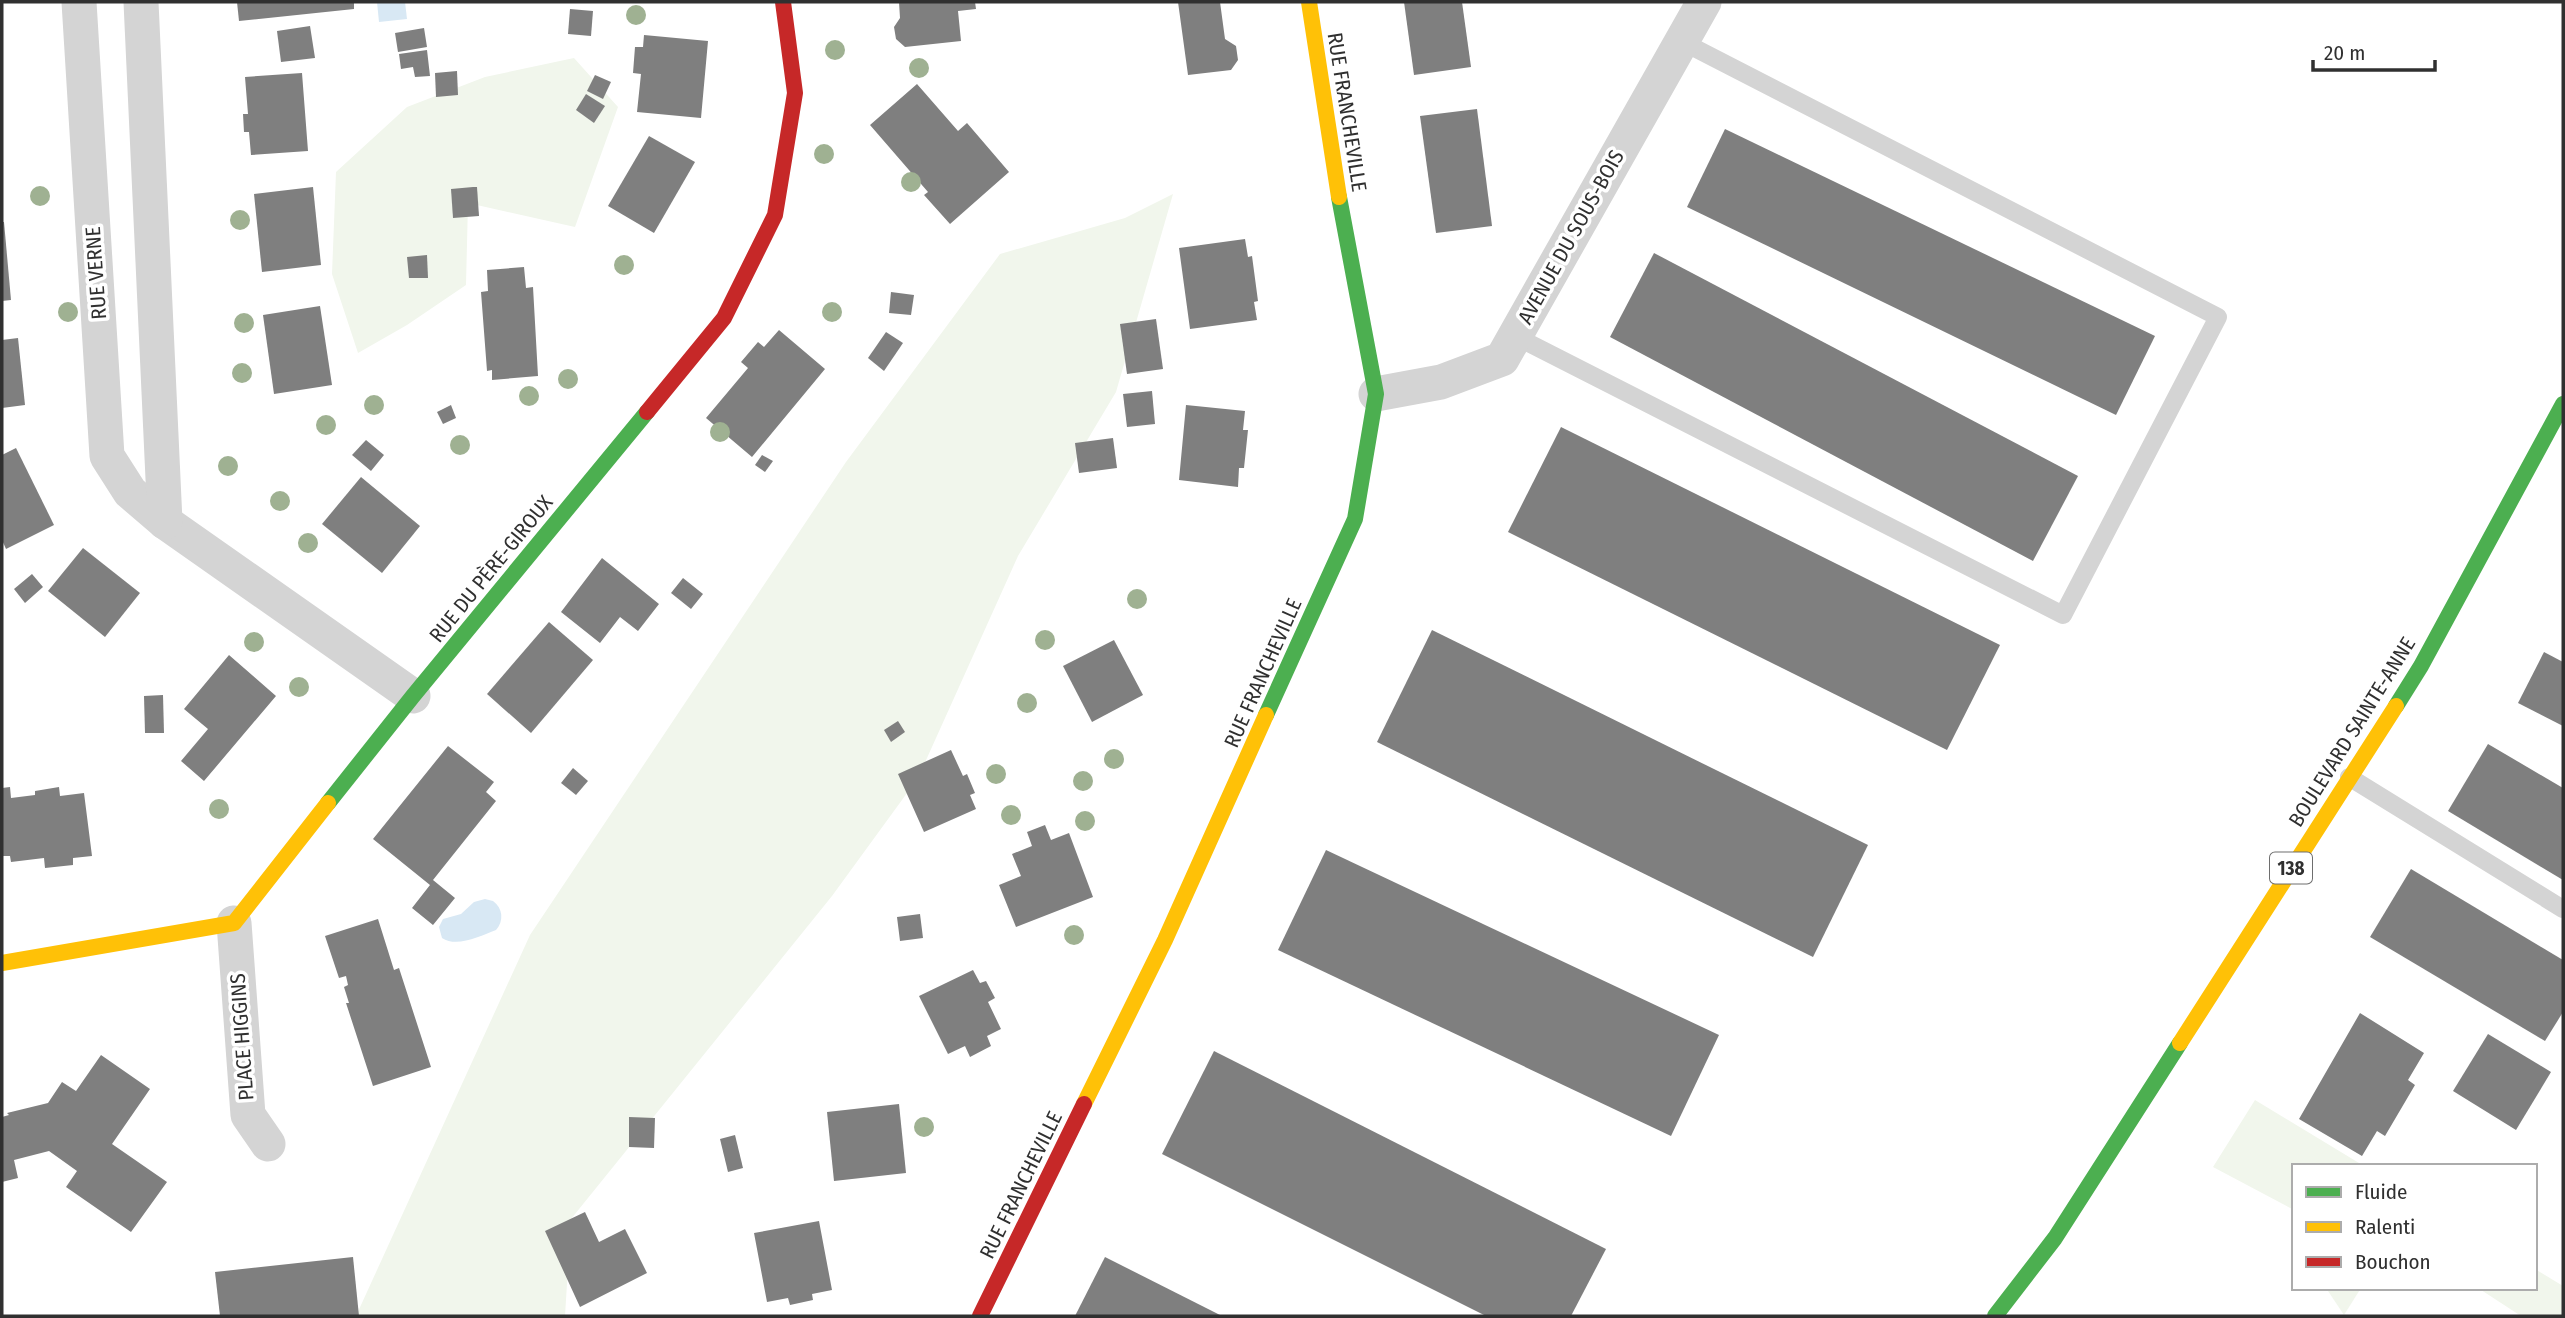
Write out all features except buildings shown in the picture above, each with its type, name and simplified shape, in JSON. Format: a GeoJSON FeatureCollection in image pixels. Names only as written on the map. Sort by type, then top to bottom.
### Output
{"type":"FeatureCollection","features":[{"type":"Feature","properties":{"kind":"street","name":"RUE VERNE"},"geometry":{"type":"LineString","coordinates":[[79,2],[107,456],[130,492],[165,522],[414,696]]}},
{"type":"Feature","properties":{"kind":"street"},"geometry":{"type":"LineString","coordinates":[[141,2],[165,522]]}},
{"type":"Feature","properties":{"kind":"street","name":"RUE DU PÈRE-GIROUX"},"geometry":{"type":"LineString","coordinates":[[234,923],[414,696],[724,318],[775,215],[795,93],[783,2]]}},
{"type":"Feature","properties":{"kind":"street","name":"RUE FRANCHEVILLE"},"geometry":{"type":"LineString","coordinates":[[980,1316],[1165,940],[1355,519],[1376,394],[1332,157],[1309,2]]}},
{"type":"Feature","properties":{"kind":"street","name":"AVENUE DU SOUS-BOIS"},"geometry":{"type":"LineString","coordinates":[[1376,394],[1441,382],[1502,359],[1704,2]]}},
{"type":"Feature","properties":{"kind":"street","name":"BOULEVARD SAINTE-ANNE"},"geometry":{"type":"LineString","coordinates":[[1995,1316],[2055,1238],[2421,666],[2563,404]]}},
{"type":"Feature","properties":{"kind":"street"},"geometry":{"type":"LineString","coordinates":[[2,963],[234,923]]}},
{"type":"Feature","properties":{"kind":"street","name":"PLACE HIGGINS"},"geometry":{"type":"LineString","coordinates":[[234,923],[248,1115],[268,1144]]}},
{"type":"Feature","properties":{"kind":"lane"},"geometry":{"type":"LineString","coordinates":[[1515,336],[2063,615],[2218,317],[1681,41]]}},
{"type":"Feature","properties":{"kind":"lane"},"geometry":{"type":"LineString","coordinates":[[2349,777],[2563,909]]}},
{"type":"Feature","properties":{"kind":"shaded area"},"geometry":{"type":"Polygon","coordinates":[[[574,58],[618,107],[575,227],[468,203],[466,285],[407,325],[358,353],[332,274],[336,172],[407,107],[485,77],[574,58]]]}},
{"type":"Feature","properties":{"kind":"shaded area"},"geometry":{"type":"Polygon","coordinates":[[[1173,194],[1116,392],[1018,556],[918,778],[832,896],[571,1219],[565,1316],[356,1316],[530,935],[846,462],[1000,254],[1125,218],[1173,194]]]}},
{"type":"Feature","properties":{"kind":"shaded area"},"geometry":{"type":"Polygon","coordinates":[[[2255,1100],[2361,1164],[2292,1164],[2292,1209],[2213,1167],[2255,1100]]]}},
{"type":"Feature","properties":{"kind":"shaded area"},"geometry":{"type":"Polygon","coordinates":[[[2537,1270],[2563,1286],[2563,1316],[2521,1316],[2481,1290],[2537,1290],[2537,1270]]]}},
{"type":"Feature","properties":{"kind":"shaded area"},"geometry":{"type":"Polygon","coordinates":[[[2327,1290],[2360,1290],[2344,1315],[2327,1290]]]}},
{"type":"Feature","properties":{"kind":"water"},"geometry":{"type":"Polygon","coordinates":[[[377,2],[405,2],[407,19],[379,22],[377,2]]]}},
{"type":"Feature","properties":{"kind":"water"},"geometry":{"type":"Polygon","coordinates":[[[485,899],[493,901],[500,911],[501,919],[496,930],[455,942],[442,938],[439,927],[443,919],[461,914],[474,902],[485,899]]]}},
{"type":"Feature","properties":{"kind":"traffic: fast"},"geometry":{"type":"LineString","coordinates":[[1266,715],[1355,519],[1376,394],[1339,197]]}},
{"type":"Feature","properties":{"kind":"traffic: fast"},"geometry":{"type":"LineString","coordinates":[[2396,706],[2421,666],[2563,404]]}},
{"type":"Feature","properties":{"kind":"traffic: fast"},"geometry":{"type":"LineString","coordinates":[[328,803],[647,412]]}},
{"type":"Feature","properties":{"kind":"traffic: fast"},"geometry":{"type":"LineString","coordinates":[[1995,1316],[2055,1238],[2180,1043]]}},
{"type":"Feature","properties":{"kind":"traffic: slow"},"geometry":{"type":"LineString","coordinates":[[1309,2],[1339,197]]}},
{"type":"Feature","properties":{"kind":"traffic: slow"},"geometry":{"type":"LineString","coordinates":[[2180,1043],[2396,706]]}},
{"type":"Feature","properties":{"kind":"traffic: slow"},"geometry":{"type":"LineString","coordinates":[[1084,1104],[1165,940],[1266,715]]}},
{"type":"Feature","properties":{"kind":"traffic: slow"},"geometry":{"type":"LineString","coordinates":[[2,963],[234,923],[328,803]]}},
{"type":"Feature","properties":{"kind":"traffic: jam"},"geometry":{"type":"LineString","coordinates":[[647,412],[724,318],[775,215],[795,93],[783,2]]}},
{"type":"Feature","properties":{"kind":"traffic: jam"},"geometry":{"type":"LineString","coordinates":[[980,1316],[1084,1104]]}}]}
